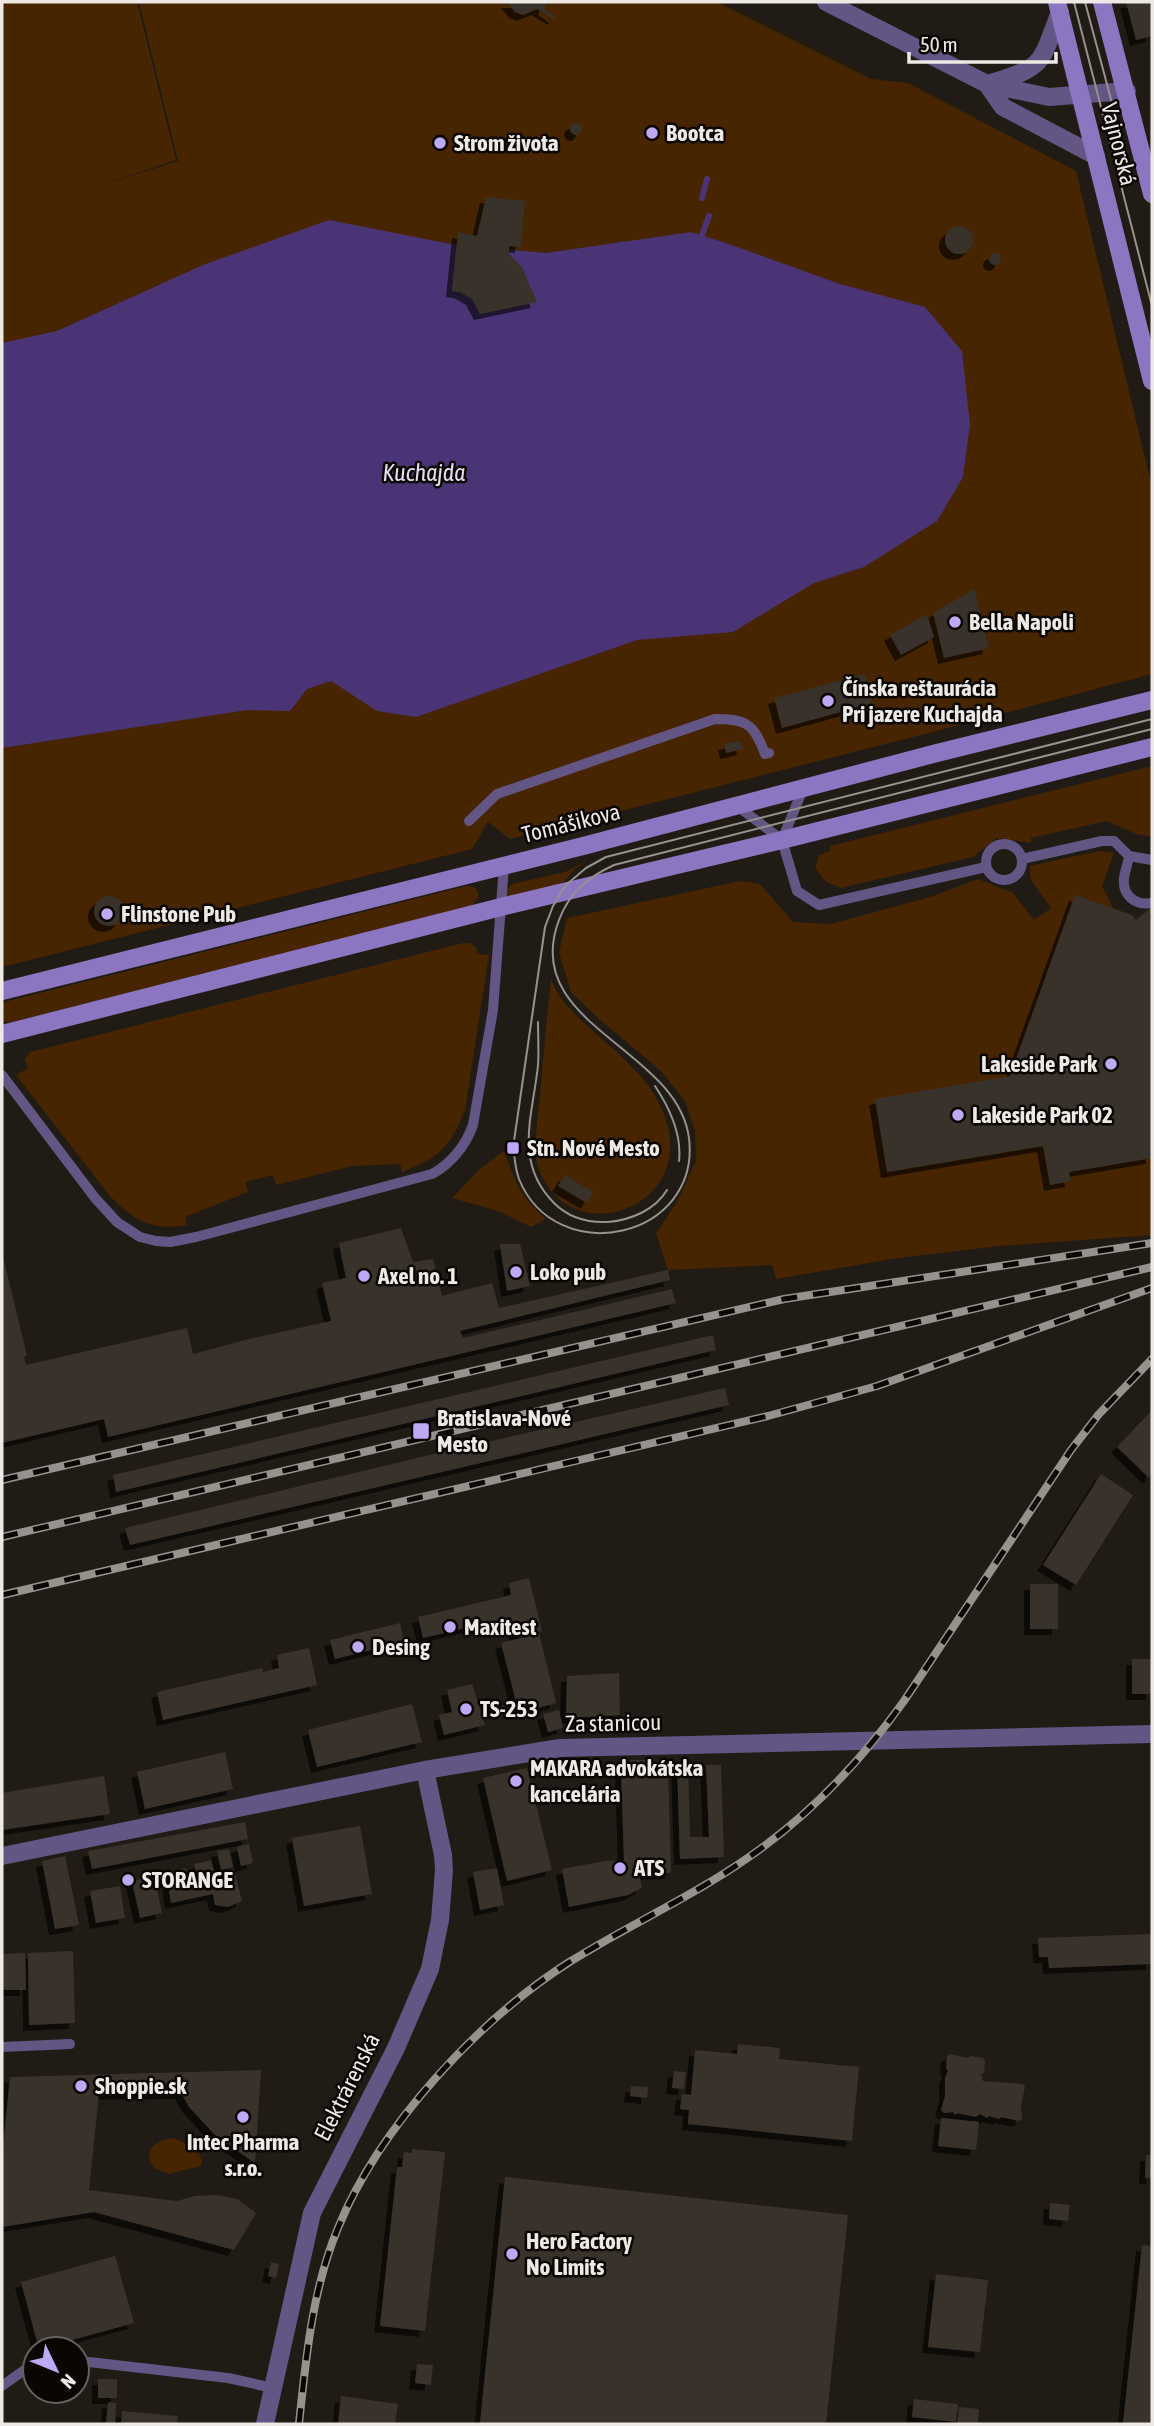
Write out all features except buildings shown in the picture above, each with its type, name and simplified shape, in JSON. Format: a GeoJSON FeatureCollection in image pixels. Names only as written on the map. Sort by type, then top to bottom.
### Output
{"type":"FeatureCollection","features":[{"type":"Feature","properties":{"kind":"main road","name":"Vajnorská"},"geometry":{"type":"LineString","coordinates":[[1102,2],[1152,194]]}},
{"type":"Feature","properties":{"kind":"main road","name":"Vajnorská"},"geometry":{"type":"LineString","coordinates":[[1058,7],[1152,381]]}},
{"type":"Feature","properties":{"kind":"main road","name":"Tomášikova"},"geometry":{"type":"LineString","coordinates":[[2,991],[1152,700]]}},
{"type":"Feature","properties":{"kind":"main road"},"geometry":{"type":"LineString","coordinates":[[2,1034],[500,907],[782,840],[1152,747]]}},
{"type":"Feature","properties":{"kind":"street"},"geometry":{"type":"LineString","coordinates":[[826,2],[988,84],[1038,96],[1081,96],[1127,90]]}},
{"type":"Feature","properties":{"kind":"street"},"geometry":{"type":"LineString","coordinates":[[988,84],[1025,73],[1035,65],[1044,54],[1058,7]]}},
{"type":"Feature","properties":{"kind":"street"},"geometry":{"type":"LineString","coordinates":[[988,84],[1003,107],[1096,156]]}},
{"type":"Feature","properties":{"kind":"street","name":"Za stanicou"},"geometry":{"type":"LineString","coordinates":[[2,1856],[425,1770],[560,1748],[1152,1734]]}},
{"type":"Feature","properties":{"kind":"street","name":"Elektrárenská"},"geometry":{"type":"LineString","coordinates":[[265,2424],[312,2213],[396,2048],[430,1969],[440,1920],[444,1870],[425,1770]]}},
{"type":"Feature","properties":{"kind":"lane"},"geometry":{"type":"LineString","coordinates":[[468,821],[497,794],[715,719],[736,719],[756,731],[765,754],[769,753]]}},
{"type":"Feature","properties":{"kind":"lane"},"geometry":{"type":"LineString","coordinates":[[782,840],[803,789]]}},
{"type":"Feature","properties":{"kind":"lane"},"geometry":{"type":"LineString","coordinates":[[736,805],[782,840],[797,891],[819,905],[986,867]]}},
{"type":"Feature","properties":{"kind":"lane"},"geometry":{"type":"LineString","coordinates":[[1022,859],[1102,841],[1114,841],[1129,856],[1152,860]]}},
{"type":"Feature","properties":{"kind":"lane"},"geometry":{"type":"LineString","coordinates":[[1000,844],[1014,846],[1022,859],[1019,872],[1008,880],[994,878],[986,867],[988,852],[993,846],[1000,844]]}},
{"type":"Feature","properties":{"kind":"lane"},"geometry":{"type":"LineString","coordinates":[[1129,856],[1123,881],[1124,889],[1134,901],[1141,904],[1152,903]]}},
{"type":"Feature","properties":{"kind":"lane"},"geometry":{"type":"LineString","coordinates":[[2,1074],[102,1206],[129,1231],[156,1241],[170,1242],[196,1237],[432,1174],[456,1154],[473,1125],[493,1010],[504,866]]}},
{"type":"Feature","properties":{"kind":"lane"},"geometry":{"type":"LineString","coordinates":[[2,2047],[70,2044]]}},
{"type":"Feature","properties":{"kind":"lane"},"geometry":{"type":"LineString","coordinates":[[91,2362],[228,2378],[273,2388]]}},
{"type":"Feature","properties":{"kind":"lane"},"geometry":{"type":"LineString","coordinates":[[2,2386],[21,2372]]}},
{"type":"Feature","properties":{"kind":"shaded area"},"geometry":{"type":"Polygon","coordinates":[[[2,2],[137,2],[176,160],[99,186],[178,161],[139,2],[717,2],[871,79],[908,83],[1076,171],[1152,487],[1152,674],[510,839],[488,822],[472,849],[2,967],[2,2]]]}},
{"type":"Feature","properties":{"kind":"shaded area"},"geometry":{"type":"Polygon","coordinates":[[[1152,766],[1152,837],[1136,834],[1107,821],[1031,838],[1031,843],[997,838],[973,857],[841,888],[826,882],[815,868],[819,855],[830,851],[830,846],[1152,766]]]}},
{"type":"Feature","properties":{"kind":"shaded area"},"geometry":{"type":"Polygon","coordinates":[[[1099,851],[1114,853],[1102,886],[1113,908],[1137,926],[1152,923],[1152,1235],[1000,1246],[898,1258],[776,1279],[772,1265],[668,1270],[656,1233],[676,1204],[696,1161],[695,1131],[685,1101],[662,1072],[571,992],[559,953],[567,918],[740,881],[760,884],[793,922],[831,924],[930,897],[978,879],[1013,893],[1034,920],[1051,908],[1031,880],[1029,866],[1099,851]]]}},
{"type":"Feature","properties":{"kind":"shaded area"},"geometry":{"type":"Polygon","coordinates":[[[586,861],[562,884],[503,899],[512,884],[565,872],[586,861]]]}},
{"type":"Feature","properties":{"kind":"shaded area"},"geometry":{"type":"Polygon","coordinates":[[[466,886],[475,888],[478,893],[477,900],[470,906],[12,1022],[2,1021],[2,1004],[8,1001],[466,886]]]}},
{"type":"Feature","properties":{"kind":"shaded area"},"geometry":{"type":"Polygon","coordinates":[[[470,943],[476,948],[477,954],[489,955],[465,1110],[442,1150],[425,1162],[402,1172],[400,1164],[352,1166],[276,1185],[273,1175],[245,1182],[248,1192],[185,1217],[187,1225],[153,1225],[135,1218],[109,1195],[16,1075],[28,1068],[25,1060],[30,1052],[470,943]]]}},
{"type":"Feature","properties":{"kind":"shaded area"},"geometry":{"type":"Polygon","coordinates":[[[551,979],[564,1002],[638,1073],[651,1089],[668,1127],[669,1156],[660,1181],[644,1199],[622,1210],[598,1214],[575,1209],[554,1194],[539,1170],[536,1134],[551,979]]]}},
{"type":"Feature","properties":{"kind":"shaded area"},"geometry":{"type":"Polygon","coordinates":[[[504,1151],[520,1188],[546,1219],[531,1227],[498,1211],[452,1198],[482,1167],[504,1151]]]}},
{"type":"Feature","properties":{"kind":"shaded area"},"geometry":{"type":"Polygon","coordinates":[[[172,2138],[197,2151],[201,2166],[168,2174],[154,2168],[149,2156],[152,2147],[160,2141],[172,2138]]]}},
{"type":"Feature","properties":{"kind":"water","name":"Kuchajda"},"geometry":{"type":"Polygon","coordinates":[[[329,220],[451,244],[546,253],[691,232],[840,284],[925,307],[962,351],[970,425],[963,477],[937,521],[864,567],[814,583],[733,632],[637,640],[416,717],[377,711],[331,681],[307,689],[290,711],[247,710],[2,748],[2,343],[57,331],[203,265],[329,220]]]}},
{"type":"Feature","properties":{"kind":"waterway"},"geometry":{"type":"LineString","coordinates":[[702,198],[707,179]]}},
{"type":"Feature","properties":{"kind":"waterway"},"geometry":{"type":"LineString","coordinates":[[702,235],[709,216]]}},
{"type":"Feature","properties":{"kind":"tram line"},"geometry":{"type":"LineString","coordinates":[[1074,2],[1152,306]]}},
{"type":"Feature","properties":{"kind":"tram line"},"geometry":{"type":"LineString","coordinates":[[1085,2],[1112,103]]}},
{"type":"Feature","properties":{"kind":"tram line"},"geometry":{"type":"LineString","coordinates":[[1152,719],[606,857],[586,868],[566,885],[553,906],[545,927],[513,1148],[519,1179],[537,1208],[563,1225],[592,1233],[622,1231],[650,1219],[673,1200],[687,1172],[689,1138],[678,1107],[658,1080],[579,1011],[561,986],[553,956],[559,920],[568,902],[588,881],[614,865],[1152,729]]}},
{"type":"Feature","properties":{"kind":"tram line"},"geometry":{"type":"LineString","coordinates":[[538,1022],[538,1065],[529,1137],[530,1155],[541,1187],[565,1212],[578,1218],[600,1222],[625,1219],[642,1213],[656,1203],[667,1190]]}},
{"type":"Feature","properties":{"kind":"tram line"},"geometry":{"type":"LineString","coordinates":[[655,1086],[673,1121],[679,1161]]}},
{"type":"Feature","properties":{"kind":"railway"},"geometry":{"type":"LineString","coordinates":[[2,1480],[784,1299],[1152,1243]]}},
{"type":"Feature","properties":{"kind":"railway"},"geometry":{"type":"LineString","coordinates":[[2,1537],[1152,1267]]}},
{"type":"Feature","properties":{"kind":"railway"},"geometry":{"type":"LineString","coordinates":[[2,1595],[768,1416],[877,1386],[1152,1288]]}},
{"type":"Feature","properties":{"kind":"railway"},"geometry":{"type":"LineString","coordinates":[[299,2424],[311,2324],[329,2252],[356,2190],[405,2114],[468,2044],[536,1985],[571,1961],[706,1885],[749,1857],[793,1823],[833,1786],[870,1745],[904,1701],[1071,1450],[1099,1414],[1152,1359]]}},
{"type":"Feature","properties":{"kind":"place","name":"Bootca"},"geometry":{"type":"Point","coordinates":[652,133]}},
{"type":"Feature","properties":{"kind":"place","name":"Strom života"},"geometry":{"type":"Point","coordinates":[440,143]}},
{"type":"Feature","properties":{"kind":"place","name":"Bella Napoli"},"geometry":{"type":"Point","coordinates":[955,622]}},
{"type":"Feature","properties":{"kind":"place","name":"Čínska reštaurácia Pri jazere Kuchajda"},"geometry":{"type":"Point","coordinates":[828,701]}},
{"type":"Feature","properties":{"kind":"place","name":"Flinstone Pub"},"geometry":{"type":"Point","coordinates":[107,914]}},
{"type":"Feature","properties":{"kind":"place","name":"Lakeside Park"},"geometry":{"type":"Point","coordinates":[1111,1064]}},
{"type":"Feature","properties":{"kind":"place","name":"Lakeside Park 02"},"geometry":{"type":"Point","coordinates":[958,1115]}},
{"type":"Feature","properties":{"kind":"place","name":"Stn. Nové Mesto"},"geometry":{"type":"Point","coordinates":[513,1148]}},
{"type":"Feature","properties":{"kind":"place","name":"Loko pub"},"geometry":{"type":"Point","coordinates":[516,1272]}},
{"type":"Feature","properties":{"kind":"place","name":"Axel no. 1"},"geometry":{"type":"Point","coordinates":[364,1276]}},
{"type":"Feature","properties":{"kind":"place","name":"Bratislava-Nové Mesto"},"geometry":{"type":"Point","coordinates":[421,1431]}},
{"type":"Feature","properties":{"kind":"place","name":"Maxitest"},"geometry":{"type":"Point","coordinates":[450,1627]}},
{"type":"Feature","properties":{"kind":"place","name":"Desing"},"geometry":{"type":"Point","coordinates":[358,1647]}},
{"type":"Feature","properties":{"kind":"place","name":"TS-253"},"geometry":{"type":"Point","coordinates":[466,1709]}},
{"type":"Feature","properties":{"kind":"place","name":"MAKARA advokátska kancelária"},"geometry":{"type":"Point","coordinates":[516,1781]}},
{"type":"Feature","properties":{"kind":"place","name":"ATS"},"geometry":{"type":"Point","coordinates":[620,1868]}},
{"type":"Feature","properties":{"kind":"place","name":"STORANGE"},"geometry":{"type":"Point","coordinates":[128,1880]}},
{"type":"Feature","properties":{"kind":"place","name":"Shoppie.sk"},"geometry":{"type":"Point","coordinates":[81,2086]}},
{"type":"Feature","properties":{"kind":"place","name":"Intec Pharma s.r.o."},"geometry":{"type":"Point","coordinates":[243,2117]}},
{"type":"Feature","properties":{"kind":"place","name":"Hero Factory No Limits"},"geometry":{"type":"Point","coordinates":[512,2254]}}]}
